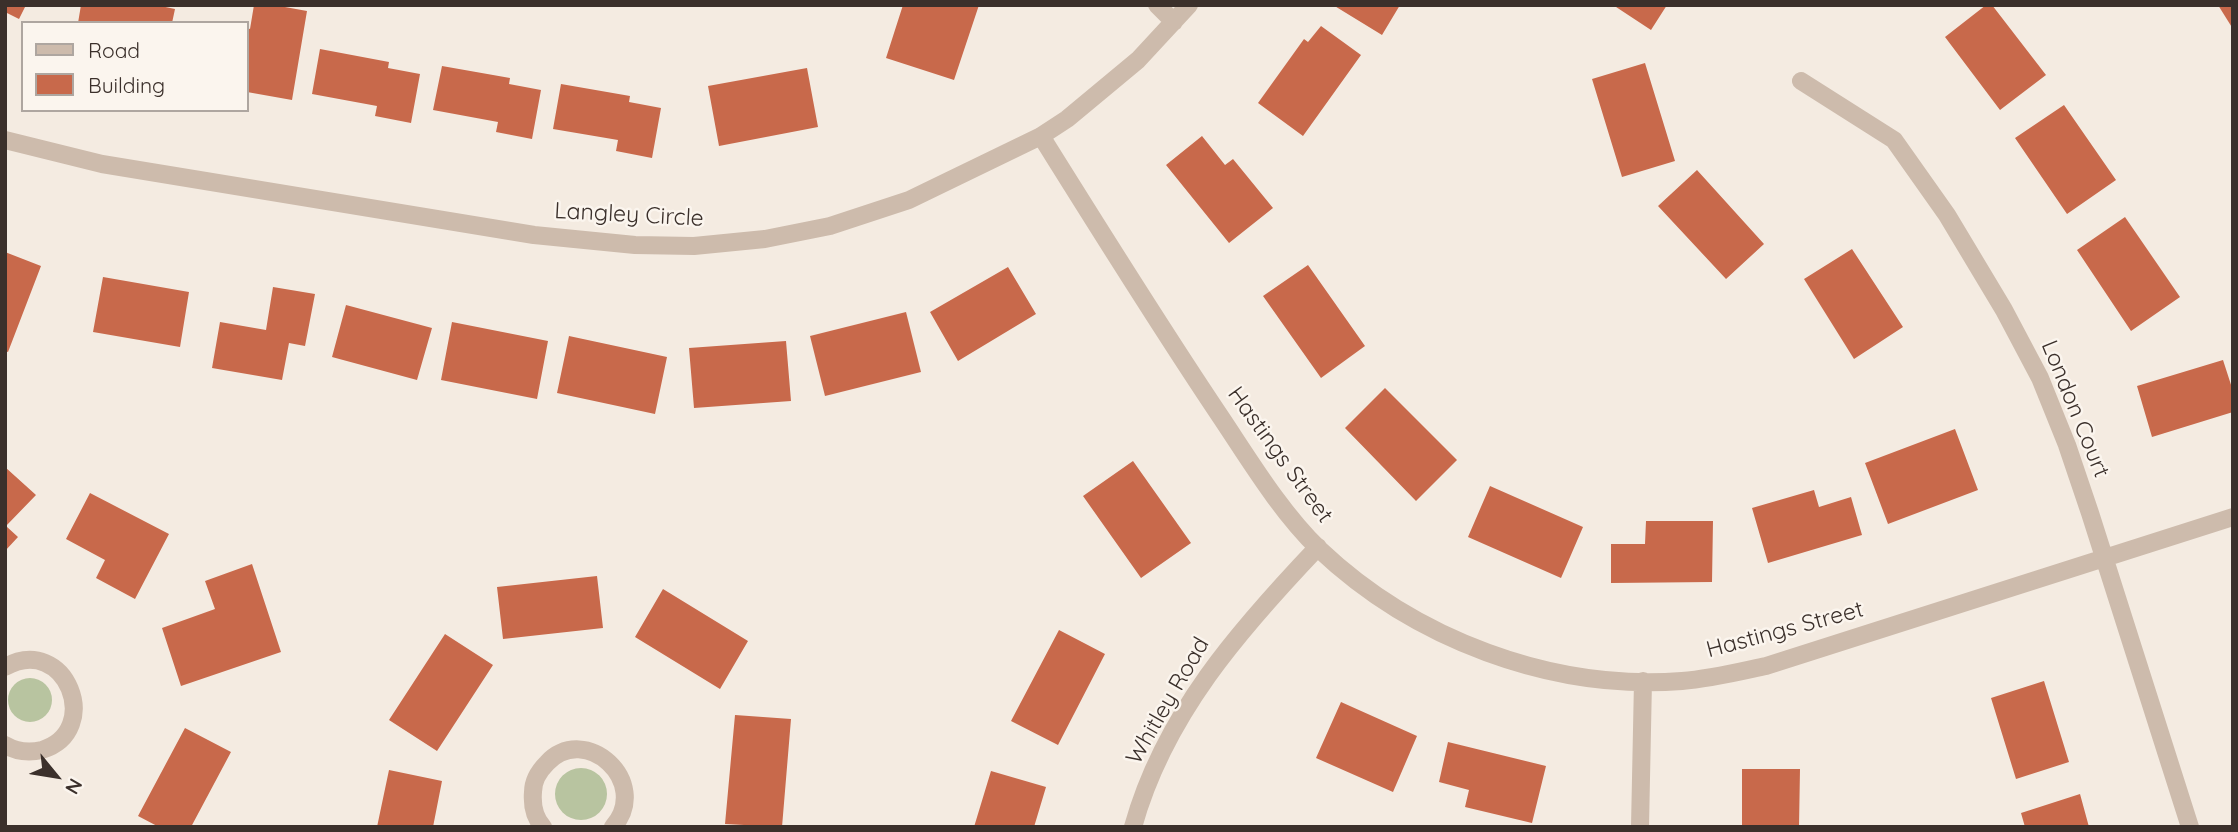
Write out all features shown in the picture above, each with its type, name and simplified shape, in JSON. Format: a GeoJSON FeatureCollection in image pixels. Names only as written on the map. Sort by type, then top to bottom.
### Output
{"type":"FeatureCollection","features":[{"type":"Feature","properties":{"kind":"street"},"geometry":{"type":"LineString","coordinates":[[1157,5],[1174,22]]}},
{"type":"Feature","properties":{"kind":"street","name":"Langley Circle"},"geometry":{"type":"LineString","coordinates":[[5,140],[102,164],[534,235],[635,245],[694,246],[765,239],[830,226],[896,205],[1041,136],[1067,119],[1138,60],[1189,5]]}},
{"type":"Feature","properties":{"kind":"street","name":"London Court"},"geometry":{"type":"LineString","coordinates":[[1801,80],[1894,140],[1947,215],[2004,310],[2040,378],[2067,445],[2190,827]]}},
{"type":"Feature","properties":{"kind":"street","name":"Hastings Street"},"geometry":{"type":"LineString","coordinates":[[1041,136],[1241,447],[1289,514],[1318,547],[1352,577],[1433,629],[1505,658],[1569,674],[1643,681],[1682,681],[1766,666],[2233,517]]}},
{"type":"Feature","properties":{"kind":"street","name":"Whitley Road"},"geometry":{"type":"LineString","coordinates":[[1133,827],[1148,784],[1168,742],[1205,679],[1230,643],[1318,547]]}},
{"type":"Feature","properties":{"kind":"street"},"geometry":{"type":"LineString","coordinates":[[5,667],[26,660],[44,663],[61,673],[71,688],[74,709],[71,725],[61,738],[48,748],[32,752],[13,750],[5,745]]}},
{"type":"Feature","properties":{"kind":"street"},"geometry":{"type":"LineString","coordinates":[[1640,827],[1643,681]]}},
{"type":"Feature","properties":{"kind":"street"},"geometry":{"type":"LineString","coordinates":[[543,827],[538,822],[532,804],[533,786],[540,771],[551,759],[562,753],[578,750],[592,752],[604,758],[617,771],[624,786],[625,804],[613,827]]}},
{"type":"Feature","properties":{"kind":"green space"},"geometry":{"type":"Polygon","coordinates":[[[30,678],[39,679],[46,684],[51,691],[51,709],[46,716],[39,721],[30,722],[21,721],[14,716],[9,709],[8,700],[9,691],[14,684],[21,679],[30,678]]]}},
{"type":"Feature","properties":{"kind":"green space"},"geometry":{"type":"Polygon","coordinates":[[[581,768],[591,770],[599,776],[605,784],[605,804],[599,812],[591,818],[581,820],[571,818],[563,812],[557,804],[555,794],[557,784],[563,776],[571,770],[581,768]]]}},
{"type":"Feature","properties":{"kind":"building"},"geometry":{"type":"Polygon","coordinates":[[[5,5],[26,5],[19,19],[5,12],[5,5]]]}},
{"type":"Feature","properties":{"kind":"building"},"geometry":{"type":"Polygon","coordinates":[[[81,5],[156,5],[175,9],[172,21],[78,21],[81,5]]]}},
{"type":"Feature","properties":{"kind":"building"},"geometry":{"type":"Polygon","coordinates":[[[254,5],[274,5],[307,11],[292,100],[248,92],[248,28],[250,29],[254,5]]]}},
{"type":"Feature","properties":{"kind":"building"},"geometry":{"type":"Polygon","coordinates":[[[903,5],[979,5],[954,80],[886,58],[903,5]]]}},
{"type":"Feature","properties":{"kind":"building"},"geometry":{"type":"Polygon","coordinates":[[[1333,5],[1400,5],[1382,35],[1333,5]]]}},
{"type":"Feature","properties":{"kind":"building"},"geometry":{"type":"Polygon","coordinates":[[[1613,5],[1667,5],[1651,30],[1613,5]]]}},
{"type":"Feature","properties":{"kind":"building"},"geometry":{"type":"Polygon","coordinates":[[[1986,5],[1992,5],[2046,75],[2000,110],[1945,37],[1986,5]]]}},
{"type":"Feature","properties":{"kind":"building"},"geometry":{"type":"Polygon","coordinates":[[[2218,5],[2233,5],[2233,29],[2218,5]]]}},
{"type":"Feature","properties":{"kind":"building"},"geometry":{"type":"Polygon","coordinates":[[[1321,26],[1361,55],[1303,136],[1258,103],[1304,39],[1308,42],[1321,26]]]}},
{"type":"Feature","properties":{"kind":"building"},"geometry":{"type":"Polygon","coordinates":[[[320,49],[389,62],[388,68],[420,74],[411,123],[375,116],[377,106],[312,94],[320,49]]]}},
{"type":"Feature","properties":{"kind":"building"},"geometry":{"type":"Polygon","coordinates":[[[1645,63],[1675,161],[1622,177],[1592,79],[1645,63]]]}},
{"type":"Feature","properties":{"kind":"building"},"geometry":{"type":"Polygon","coordinates":[[[442,66],[510,78],[509,84],[541,90],[532,139],[496,132],[498,122],[433,110],[442,66]]]}},
{"type":"Feature","properties":{"kind":"building"},"geometry":{"type":"Polygon","coordinates":[[[807,68],[818,127],[719,146],[708,86],[807,68]]]}},
{"type":"Feature","properties":{"kind":"building"},"geometry":{"type":"Polygon","coordinates":[[[561,84],[630,96],[629,102],[661,108],[652,158],[616,151],[618,140],[553,129],[561,84]]]}},
{"type":"Feature","properties":{"kind":"building"},"geometry":{"type":"Polygon","coordinates":[[[2064,105],[2116,180],[2067,214],[2015,138],[2064,105]]]}},
{"type":"Feature","properties":{"kind":"building"},"geometry":{"type":"Polygon","coordinates":[[[1202,136],[1225,165],[1233,159],[1273,208],[1229,243],[1166,165],[1202,136]]]}},
{"type":"Feature","properties":{"kind":"building"},"geometry":{"type":"Polygon","coordinates":[[[1697,170],[1764,244],[1726,279],[1658,206],[1697,170]]]}},
{"type":"Feature","properties":{"kind":"building"},"geometry":{"type":"Polygon","coordinates":[[[2125,217],[2180,297],[2131,331],[2077,250],[2125,217]]]}},
{"type":"Feature","properties":{"kind":"building"},"geometry":{"type":"Polygon","coordinates":[[[1852,249],[1903,327],[1854,359],[1804,279],[1852,249]]]}},
{"type":"Feature","properties":{"kind":"building"},"geometry":{"type":"Polygon","coordinates":[[[5,252],[41,266],[8,352],[5,351],[5,252]]]}},
{"type":"Feature","properties":{"kind":"building"},"geometry":{"type":"Polygon","coordinates":[[[1308,265],[1365,346],[1321,378],[1263,296],[1308,265]]]}},
{"type":"Feature","properties":{"kind":"building"},"geometry":{"type":"Polygon","coordinates":[[[1008,267],[1036,314],[958,361],[930,312],[1008,267]]]}},
{"type":"Feature","properties":{"kind":"building"},"geometry":{"type":"Polygon","coordinates":[[[103,277],[189,292],[180,347],[93,332],[103,277]]]}},
{"type":"Feature","properties":{"kind":"building"},"geometry":{"type":"Polygon","coordinates":[[[273,287],[315,294],[305,346],[289,343],[282,380],[212,368],[220,322],[266,330],[273,287]]]}},
{"type":"Feature","properties":{"kind":"building"},"geometry":{"type":"Polygon","coordinates":[[[346,305],[432,328],[417,380],[332,357],[346,305]]]}},
{"type":"Feature","properties":{"kind":"building"},"geometry":{"type":"Polygon","coordinates":[[[906,312],[921,372],[825,396],[810,336],[906,312]]]}},
{"type":"Feature","properties":{"kind":"building"},"geometry":{"type":"Polygon","coordinates":[[[452,322],[548,341],[537,399],[441,380],[452,322]]]}},
{"type":"Feature","properties":{"kind":"building"},"geometry":{"type":"Polygon","coordinates":[[[569,336],[667,357],[655,414],[557,393],[569,336]]]}},
{"type":"Feature","properties":{"kind":"building"},"geometry":{"type":"Polygon","coordinates":[[[786,341],[791,401],[694,408],[689,348],[786,341]]]}},
{"type":"Feature","properties":{"kind":"building"},"geometry":{"type":"Polygon","coordinates":[[[2223,360],[2233,391],[2233,412],[2152,437],[2137,386],[2223,360]]]}},
{"type":"Feature","properties":{"kind":"building"},"geometry":{"type":"Polygon","coordinates":[[[1385,388],[1457,460],[1416,501],[1345,428],[1385,388]]]}},
{"type":"Feature","properties":{"kind":"building"},"geometry":{"type":"Polygon","coordinates":[[[1955,429],[1978,490],[1888,524],[1865,463],[1955,429]]]}},
{"type":"Feature","properties":{"kind":"building"},"geometry":{"type":"Polygon","coordinates":[[[1133,461],[1191,543],[1141,578],[1083,496],[1133,461]]]}},
{"type":"Feature","properties":{"kind":"building"},"geometry":{"type":"Polygon","coordinates":[[[5,467],[36,495],[6,526],[18,537],[5,551],[5,467]]]}},
{"type":"Feature","properties":{"kind":"building"},"geometry":{"type":"Polygon","coordinates":[[[1490,486],[1583,527],[1561,578],[1468,537],[1490,486]]]}},
{"type":"Feature","properties":{"kind":"building"},"geometry":{"type":"Polygon","coordinates":[[[1814,490],[1819,507],[1851,497],[1862,535],[1768,563],[1752,508],[1814,490]]]}},
{"type":"Feature","properties":{"kind":"building"},"geometry":{"type":"Polygon","coordinates":[[[90,493],[169,534],[135,599],[96,578],[105,560],[66,539],[90,493]]]}},
{"type":"Feature","properties":{"kind":"building"},"geometry":{"type":"Polygon","coordinates":[[[1646,521],[1713,521],[1712,582],[1611,583],[1611,544],[1645,544],[1646,521]]]}},
{"type":"Feature","properties":{"kind":"building"},"geometry":{"type":"Polygon","coordinates":[[[252,564],[281,652],[181,686],[162,628],[215,609],[205,581],[252,564]]]}},
{"type":"Feature","properties":{"kind":"building"},"geometry":{"type":"Polygon","coordinates":[[[597,576],[603,628],[503,639],[497,587],[597,576]]]}},
{"type":"Feature","properties":{"kind":"building"},"geometry":{"type":"Polygon","coordinates":[[[663,589],[748,641],[720,689],[635,637],[663,589]]]}},
{"type":"Feature","properties":{"kind":"building"},"geometry":{"type":"Polygon","coordinates":[[[1059,630],[1105,654],[1058,745],[1011,721],[1059,630]]]}},
{"type":"Feature","properties":{"kind":"building"},"geometry":{"type":"Polygon","coordinates":[[[445,634],[493,665],[437,751],[389,720],[445,634]]]}},
{"type":"Feature","properties":{"kind":"building"},"geometry":{"type":"Polygon","coordinates":[[[2044,681],[2069,762],[2016,779],[1991,698],[2044,681]]]}},
{"type":"Feature","properties":{"kind":"building"},"geometry":{"type":"Polygon","coordinates":[[[1341,702],[1417,736],[1393,792],[1316,758],[1341,702]]]}},
{"type":"Feature","properties":{"kind":"building"},"geometry":{"type":"Polygon","coordinates":[[[735,715],[791,719],[782,827],[725,824],[735,715]]]}},
{"type":"Feature","properties":{"kind":"building"},"geometry":{"type":"Polygon","coordinates":[[[185,728],[231,752],[191,827],[159,827],[138,816],[185,728]]]}},
{"type":"Feature","properties":{"kind":"building"},"geometry":{"type":"Polygon","coordinates":[[[1448,742],[1546,766],[1532,823],[1465,807],[1469,790],[1439,782],[1448,742]]]}},
{"type":"Feature","properties":{"kind":"building"},"geometry":{"type":"Polygon","coordinates":[[[1742,769],[1800,769],[1799,827],[1742,827],[1742,769]]]}},
{"type":"Feature","properties":{"kind":"building"},"geometry":{"type":"Polygon","coordinates":[[[389,770],[442,781],[433,827],[377,827],[389,770]]]}},
{"type":"Feature","properties":{"kind":"building"},"geometry":{"type":"Polygon","coordinates":[[[991,771],[1046,787],[1034,827],[974,827],[991,771]]]}},
{"type":"Feature","properties":{"kind":"building"},"geometry":{"type":"Polygon","coordinates":[[[2080,794],[2089,827],[2025,827],[2021,813],[2080,794]]]}}]}
